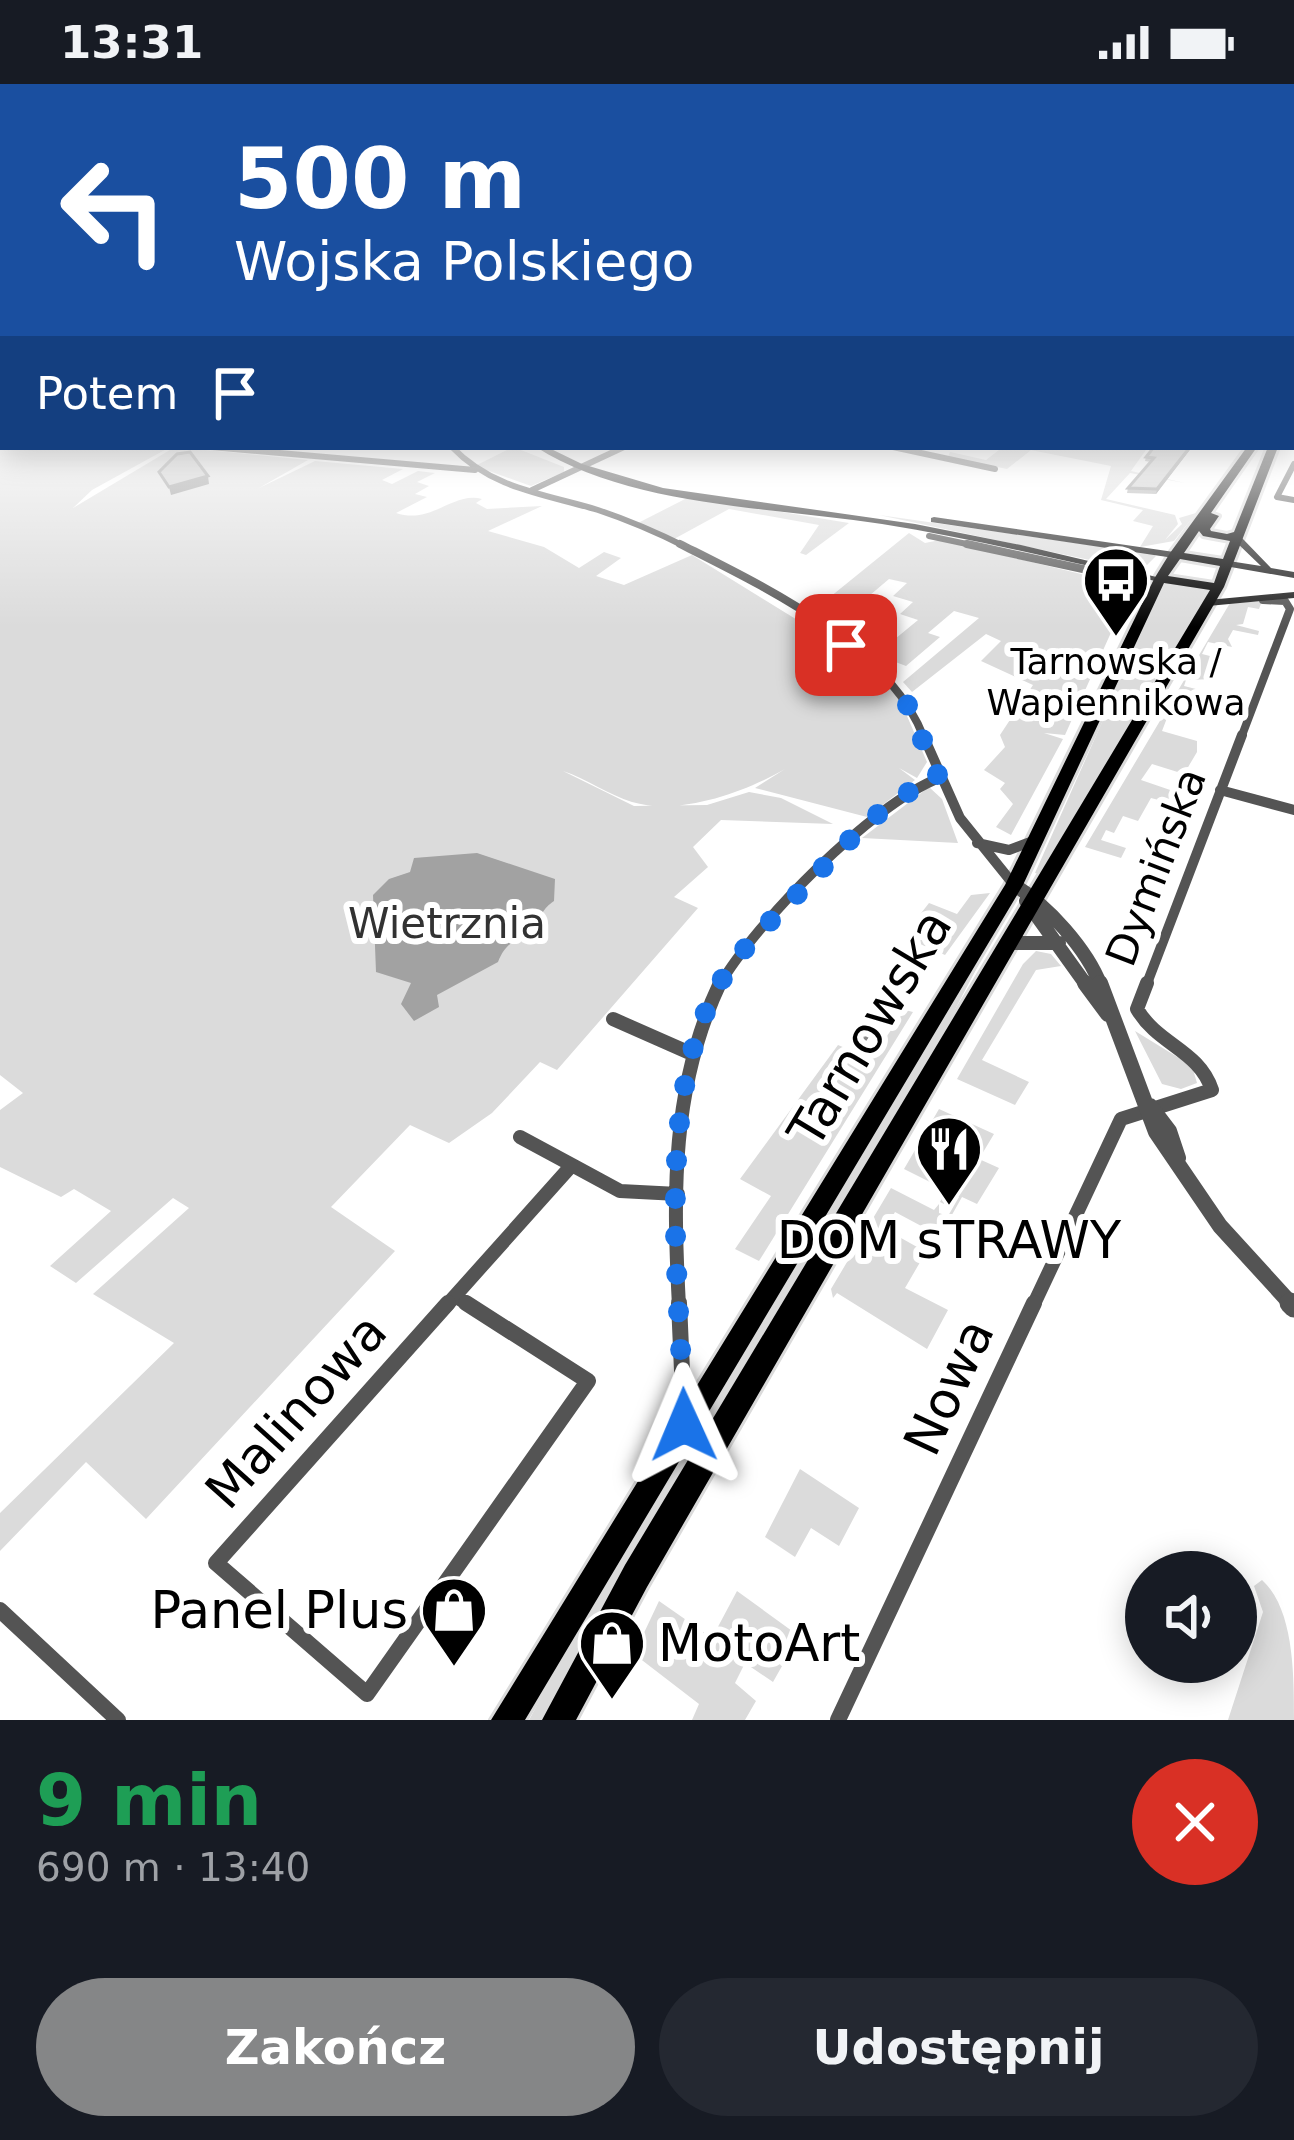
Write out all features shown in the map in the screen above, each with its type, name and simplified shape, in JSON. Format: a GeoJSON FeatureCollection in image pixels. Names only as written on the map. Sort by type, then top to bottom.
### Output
{"type":"FeatureCollection","features":[{"type":"Feature","properties":{"kind":"main road"},"geometry":{"type":"LineString","coordinates":[[611,474],[663,488],[918,527],[1115,575],[1160,579],[1213,595],[1294,595]]}},
{"type":"Feature","properties":{"kind":"main road"},"geometry":{"type":"LineString","coordinates":[[648,474],[685,484],[1287,574]]}},
{"type":"Feature","properties":{"kind":"main road"},"geometry":{"type":"LineString","coordinates":[[1233,474],[1228,481],[1231,490],[1203,531],[1223,538],[1240,537],[1258,562],[1287,574]]}},
{"type":"Feature","properties":{"kind":"main road","name":"Tarnowska"},"geometry":{"type":"LineString","coordinates":[[558,1720],[627,1592],[1213,595],[1263,474]]}},
{"type":"Feature","properties":{"kind":"main road","name":"Tarnowska"},"geometry":{"type":"LineString","coordinates":[[507,1720],[1014,885],[1160,579],[1228,481]]}},
{"type":"Feature","properties":{"kind":"main road"},"geometry":{"type":"LineString","coordinates":[[1138,550],[1184,542]]}},
{"type":"Feature","properties":{"kind":"main road"},"geometry":{"type":"LineString","coordinates":[[1115,575],[1151,596]]}},
{"type":"Feature","properties":{"kind":"main road"},"geometry":{"type":"LineString","coordinates":[[1213,595],[1294,595]]}},
{"type":"Feature","properties":{"kind":"street"},"geometry":{"type":"LineString","coordinates":[[489,474],[617,516],[684,547],[776,598],[872,662],[904,696],[939,778],[975,842],[1102,981],[1156,1132],[1220,1226],[1294,1307]]}},
{"type":"Feature","properties":{"kind":"street"},"geometry":{"type":"LineString","coordinates":[[532,490],[567,474]]}},
{"type":"Feature","properties":{"kind":"street"},"geometry":{"type":"LineString","coordinates":[[1289,474],[1277,497],[1294,500]]}},
{"type":"Feature","properties":{"kind":"street"},"geometry":{"type":"LineString","coordinates":[[929,536],[1115,575]]}},
{"type":"Feature","properties":{"kind":"street","name":"Dymińska"},"geometry":{"type":"LineString","coordinates":[[1150,1106],[1200,1098],[1214,1083],[1204,1065],[1148,1028],[1137,1009],[1290,609],[1285,601],[1262,600]]}},
{"type":"Feature","properties":{"kind":"street"},"geometry":{"type":"LineString","coordinates":[[684,1425],[679,1120],[690,1053],[720,982],[765,928],[865,824],[939,778]]}},
{"type":"Feature","properties":{"kind":"street"},"geometry":{"type":"LineString","coordinates":[[1220,790],[1294,810]]}},
{"type":"Feature","properties":{"kind":"street"},"geometry":{"type":"LineString","coordinates":[[975,842],[1009,850],[1036,839]]}},
{"type":"Feature","properties":{"kind":"street"},"geometry":{"type":"LineString","coordinates":[[1031,901],[1118,1028]]}},
{"type":"Feature","properties":{"kind":"street"},"geometry":{"type":"LineString","coordinates":[[1007,943],[1034,939],[1059,944]]}},
{"type":"Feature","properties":{"kind":"street"},"geometry":{"type":"LineString","coordinates":[[613,1019],[690,1053]]}},
{"type":"Feature","properties":{"kind":"street","name":"Nowa"},"geometry":{"type":"LineString","coordinates":[[838,1720],[1121,1119],[1150,1106]]}},
{"type":"Feature","properties":{"kind":"street"},"geometry":{"type":"LineString","coordinates":[[520,1136],[620,1191],[678,1194]]}},
{"type":"Feature","properties":{"kind":"street","name":"Malinowa"},"geometry":{"type":"LineString","coordinates":[[455,1296],[587,1381],[367,1694],[216,1563],[572,1165]]}},
{"type":"Feature","properties":{"kind":"street"},"geometry":{"type":"LineString","coordinates":[[0,1610],[118,1720]]}},
{"type":"Feature","properties":{"kind":"green space"},"geometry":{"type":"Polygon","coordinates":[[[0,474],[120,474],[92,490],[73,508],[129,474],[283,474],[259,488],[287,474],[393,474],[382,480],[392,484],[411,474],[432,474],[417,482],[429,486],[415,494],[427,497],[396,513],[421,515],[471,498],[482,499],[476,503],[487,509],[542,506],[488,531],[544,547],[579,568],[604,552],[621,558],[596,576],[624,585],[692,555],[867,663],[897,693],[927,762],[917,778],[899,768],[915,780],[867,817],[755,788],[785,769],[732,793],[676,805],[707,805],[749,792],[781,798],[833,824],[721,820],[693,847],[708,867],[674,897],[698,908],[557,1070],[540,1062],[492,1113],[449,1143],[410,1125],[331,1207],[395,1251],[146,1519],[86,1462],[0,1551],[0,1513],[174,1343],[93,1294],[189,1208],[173,1198],[76,1283],[50,1266],[111,1211],[74,1189],[61,1197],[0,1167],[0,1110],[23,1093],[0,1075],[0,474]],[[563,771],[634,806],[657,806],[623,799],[563,771]]]}},
{"type":"Feature","properties":{"kind":"green space"},"geometry":{"type":"Polygon","coordinates":[[[498,474],[558,474],[531,486],[498,474]]]}},
{"type":"Feature","properties":{"kind":"green space"},"geometry":{"type":"Polygon","coordinates":[[[1109,474],[1129,474],[1106,499],[1175,515],[1178,524],[1165,540],[1182,524],[1179,518],[1196,513],[1174,541],[1140,547],[1153,526],[1133,521],[1143,510],[1101,500],[1109,474]]]}},
{"type":"Feature","properties":{"kind":"green space"},"geometry":{"type":"Polygon","coordinates":[[[689,497],[855,520],[721,502],[849,523],[806,555],[800,553],[819,525],[729,509],[674,539],[638,523],[689,497]]]}},
{"type":"Feature","properties":{"kind":"green space"},"geometry":{"type":"Polygon","coordinates":[[[879,515],[1153,554],[1156,556],[1141,571],[879,515]]]}},
{"type":"Feature","properties":{"kind":"green space"},"geometry":{"type":"Polygon","coordinates":[[[909,533],[925,543],[940,540],[1110,581],[1119,578],[1131,588],[1065,735],[1044,733],[1063,739],[1011,835],[996,827],[1013,804],[1000,789],[1005,783],[984,770],[1005,747],[1000,735],[1033,685],[981,661],[1001,641],[986,634],[912,692],[903,682],[979,618],[954,611],[928,633],[940,637],[906,666],[893,661],[887,666],[864,651],[895,639],[918,620],[900,614],[913,602],[893,596],[907,583],[889,579],[830,629],[809,614],[909,533]]]}},
{"type":"Feature","properties":{"kind":"green space"},"geometry":{"type":"Polygon","coordinates":[[[1164,583],[1208,588],[1040,874],[1035,873],[1164,583]]]}},
{"type":"Feature","properties":{"kind":"green space"},"geometry":{"type":"Polygon","coordinates":[[[1262,601],[1259,609],[1248,607],[1243,624],[1236,625],[1259,631],[1258,635],[1233,630],[1228,639],[1232,647],[1208,642],[1202,654],[1222,659],[1216,679],[1186,680],[1184,686],[1196,689],[1193,696],[1213,701],[1210,707],[1172,705],[1162,731],[1197,741],[1197,752],[1184,774],[1152,764],[1141,780],[1179,793],[1174,804],[1151,798],[1138,821],[1123,816],[1114,833],[1106,830],[1101,840],[1126,848],[1121,858],[1085,847],[1230,603],[1262,601]]]}},
{"type":"Feature","properties":{"kind":"green space"},"geometry":{"type":"Polygon","coordinates":[[[929,787],[942,799],[958,843],[862,838],[929,787]]]}},
{"type":"Feature","properties":{"kind":"green space"},"geometry":{"type":"Polygon","coordinates":[[[990,893],[945,955],[911,940],[921,924],[915,921],[929,903],[957,914],[971,895],[990,893]]]}},
{"type":"Feature","properties":{"kind":"green space"},"geometry":{"type":"Polygon","coordinates":[[[1003,918],[938,1042],[584,1636],[541,1720],[529,1720],[617,1558],[1003,918]]]}},
{"type":"Feature","properties":{"kind":"green space"},"geometry":{"type":"Polygon","coordinates":[[[1036,951],[1051,954],[1061,966],[1036,970],[982,1060],[1029,1082],[1015,1105],[957,1079],[1023,964],[1036,951]]]}},
{"type":"Feature","properties":{"kind":"green space"},"geometry":{"type":"Polygon","coordinates":[[[905,1010],[913,1012],[759,1261],[735,1249],[771,1196],[740,1179],[838,1045],[871,1059],[905,1010]]]}},
{"type":"Feature","properties":{"kind":"green space"},"geometry":{"type":"Polygon","coordinates":[[[1135,1031],[1192,1066],[1197,1083],[1181,1089],[1162,1084],[1135,1031]]]}},
{"type":"Feature","properties":{"kind":"green space"},"geometry":{"type":"Polygon","coordinates":[[[939,1109],[994,1134],[979,1159],[999,1168],[977,1204],[962,1197],[940,1236],[895,1212],[885,1229],[926,1252],[905,1288],[948,1310],[927,1349],[837,1293],[833,1298],[831,1289],[891,1188],[934,1210],[939,1204],[939,1213],[948,1216],[959,1197],[951,1193],[944,1204],[940,1202],[946,1190],[904,1169],[939,1109]]]}},
{"type":"Feature","properties":{"kind":"green space"},"geometry":{"type":"Polygon","coordinates":[[[800,1469],[859,1508],[839,1546],[811,1528],[795,1557],[765,1537],[800,1469]]]}},
{"type":"Feature","properties":{"kind":"green space"},"geometry":{"type":"Polygon","coordinates":[[[1262,1580],[1273,1592],[1286,1625],[1294,1720],[1228,1720],[1240,1683],[1257,1683],[1257,1631],[1263,1612],[1257,1584],[1262,1580]]]}},
{"type":"Feature","properties":{"kind":"green space"},"geometry":{"type":"Polygon","coordinates":[[[737,1591],[799,1636],[773,1682],[745,1663],[735,1683],[756,1701],[745,1720],[692,1720],[699,1704],[634,1654],[659,1601],[712,1638],[737,1591]]]}},
{"type":"Feature","properties":{"kind":"shaded area","name":"Wietrznia"},"geometry":{"type":"Polygon","coordinates":[[[477,853],[555,879],[554,901],[505,949],[498,962],[437,995],[439,1007],[414,1021],[401,1004],[411,983],[376,972],[373,895],[389,879],[410,872],[414,858],[477,853]]]}},
{"type":"Feature","properties":{"kind":"building"},"geometry":{"type":"Polygon","coordinates":[[[161,474],[208,476],[169,487],[161,474]]]}},
{"type":"Feature","properties":{"kind":"building"},"geometry":{"type":"Polygon","coordinates":[[[1140,474],[1169,474],[1157,489],[1128,488],[1140,474]]]}},
{"type":"Feature","properties":{"kind":"building"},"geometry":{"type":"Polygon","coordinates":[[[871,1010],[882,1015],[862,1043],[850,1038],[871,1010]]]}},
{"type":"Feature","properties":{"kind":"place","name":"Tarnowska / Wapiennikowa"},"geometry":{"type":"Point","coordinates":[1116,639]}},
{"type":"Feature","properties":{"kind":"place","name":"DOM sTRAWY"},"geometry":{"type":"Point","coordinates":[949,1208]}},
{"type":"Feature","properties":{"kind":"place","name":"Panel Plus"},"geometry":{"type":"Point","coordinates":[454,1669]}},
{"type":"Feature","properties":{"kind":"place","name":"MotoArt"},"geometry":{"type":"Point","coordinates":[612,1702]}},
{"type":"Feature","properties":{"kind":"route"},"geometry":{"type":"LineString","coordinates":[[684,1425],[679,1120],[690,1053],[720,982],[765,928],[865,824],[923,783],[939,778],[901,690],[880,668],[846,645]]}}]}
